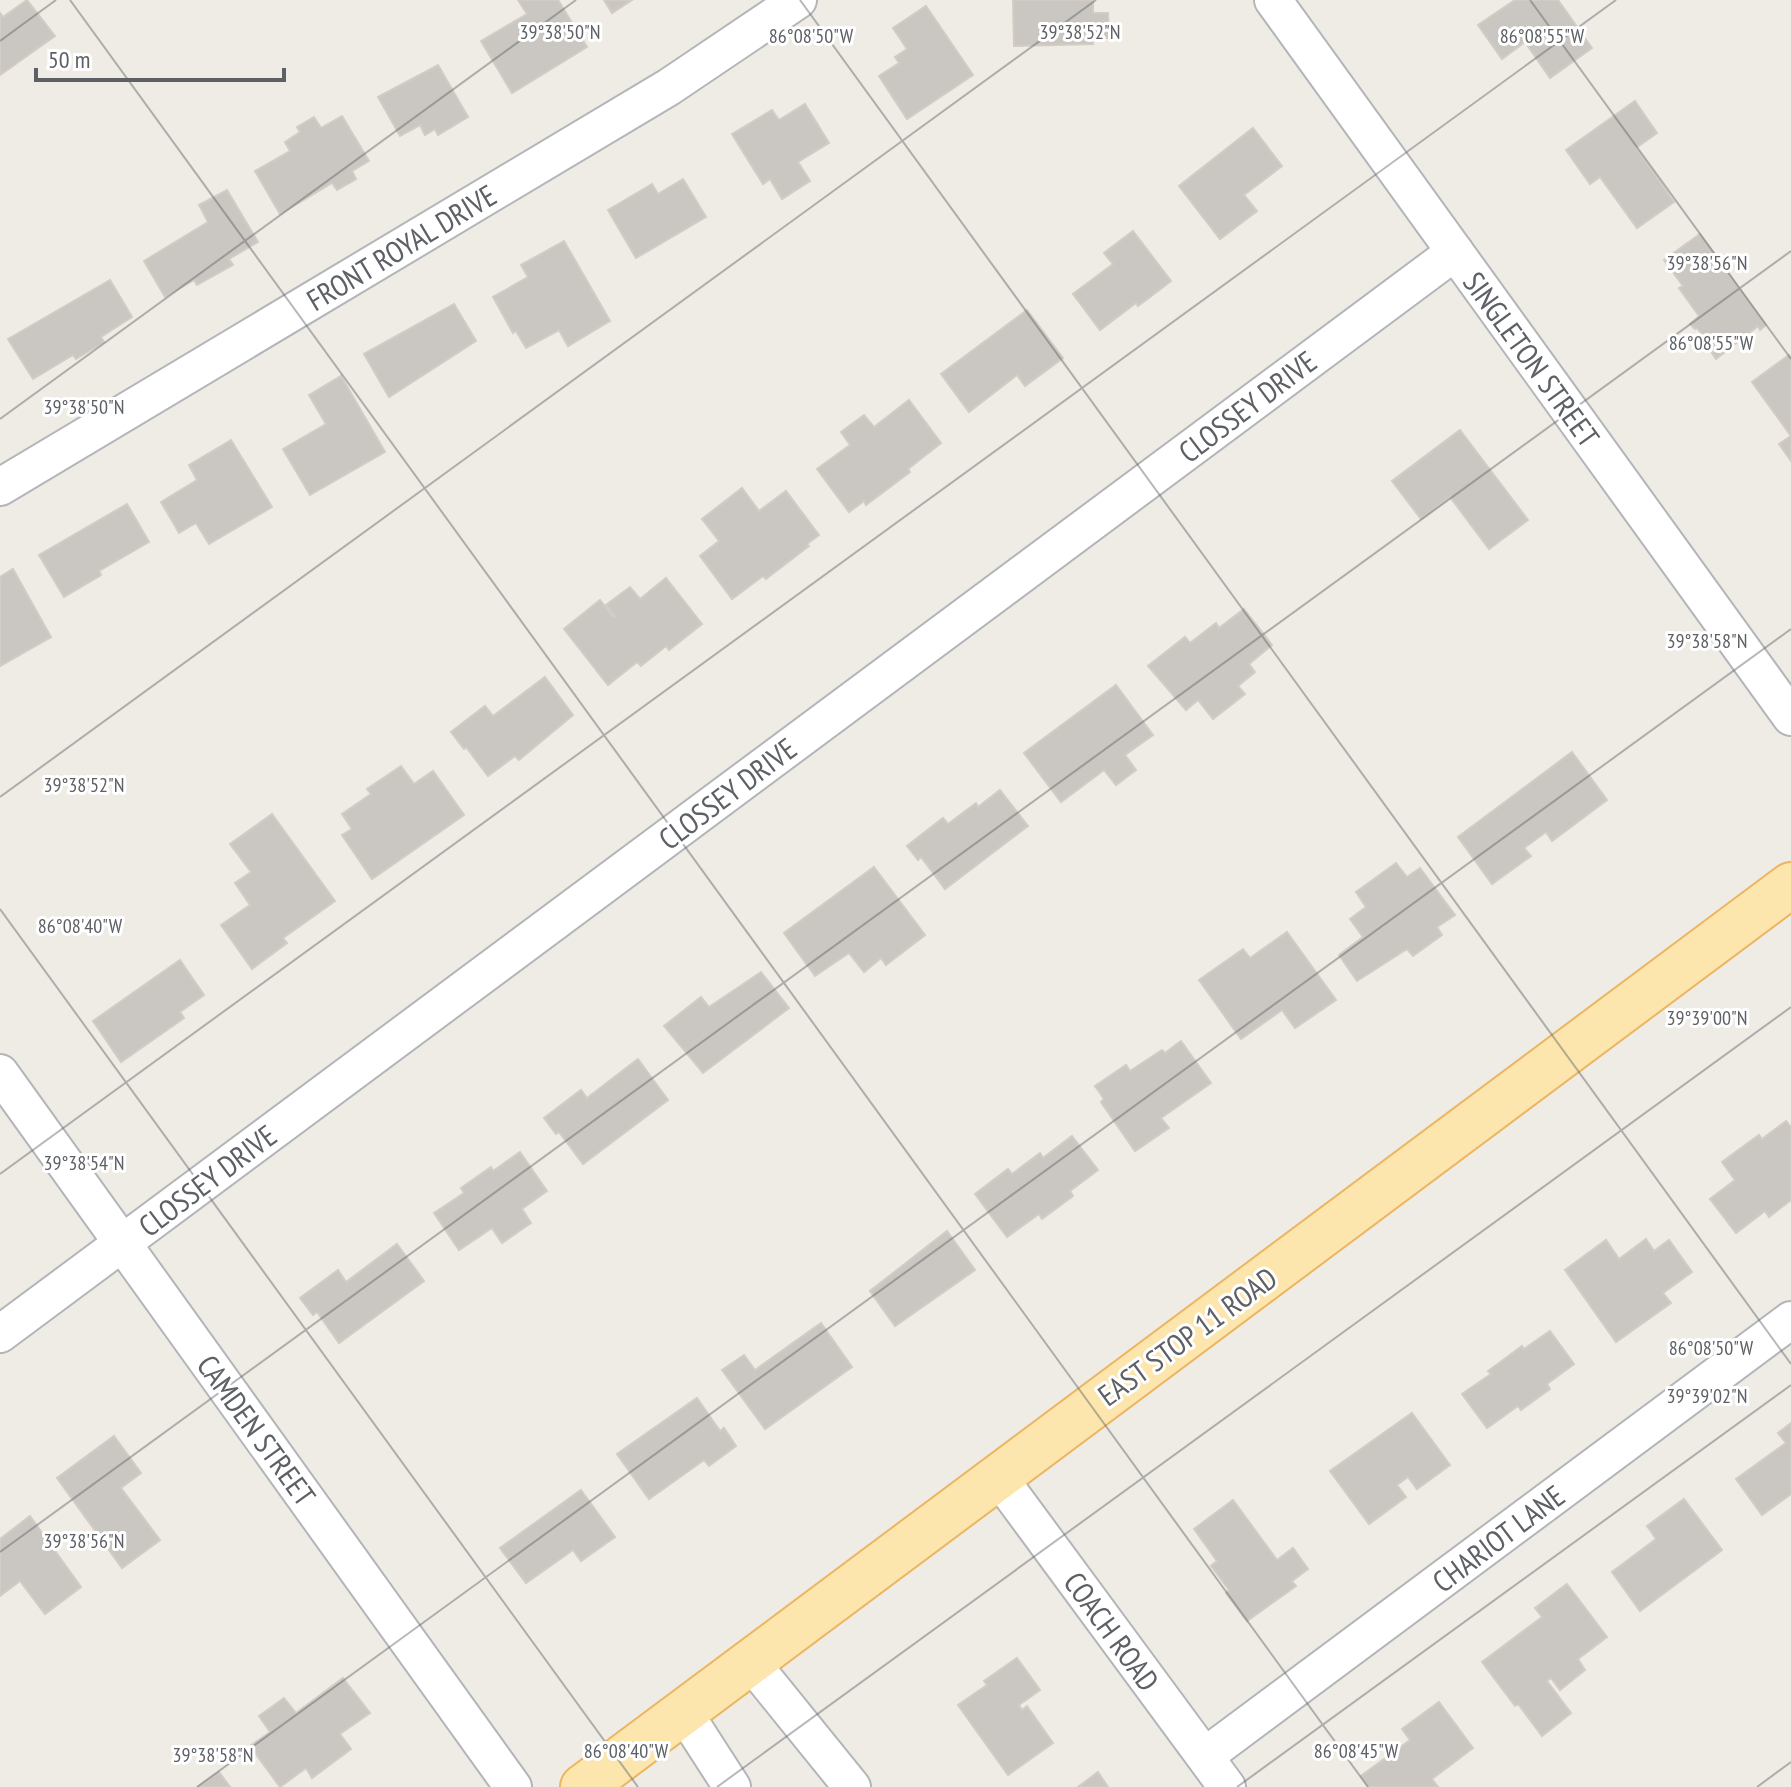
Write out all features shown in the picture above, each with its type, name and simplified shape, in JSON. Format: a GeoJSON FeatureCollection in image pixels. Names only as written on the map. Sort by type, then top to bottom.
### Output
{"type":"FeatureCollection","features":[{"type":"Feature","properties":{"kind":"main road","name":"EAST STOP 11 ROAD"},"geometry":{"type":"LineString","coordinates":[[583,1787],[1791,885]]}},
{"type":"Feature","properties":{"kind":"street","name":"FRONT ROYAL DRIVE"},"geometry":{"type":"LineString","coordinates":[[0,487],[669,87],[798,0]]}},
{"type":"Feature","properties":{"kind":"street","name":"SINGLETON STREET"},"geometry":{"type":"LineString","coordinates":[[1273,0],[1791,717]]}},
{"type":"Feature","properties":{"kind":"street","name":"CLOSSEY DRIVE"},"geometry":{"type":"LineString","coordinates":[[0,1334],[1455,252]]}},
{"type":"Feature","properties":{"kind":"street","name":"CAMDEN STREET"},"geometry":{"type":"LineString","coordinates":[[0,1073],[513,1787]]}},
{"type":"Feature","properties":{"kind":"street","name":"CHARIOT LANE"},"geometry":{"type":"LineString","coordinates":[[1205,1756],[1791,1320]]}},
{"type":"Feature","properties":{"kind":"street","name":"COACH ROAD"},"geometry":{"type":"LineString","coordinates":[[997,1475],[1227,1787]]}},
{"type":"Feature","properties":{"kind":"street"},"geometry":{"type":"LineString","coordinates":[[750,1661],[852,1787]]}},
{"type":"Feature","properties":{"kind":"street"},"geometry":{"type":"LineString","coordinates":[[683,1711],[732,1787]]}},
{"type":"Feature","properties":{"kind":"building"},"geometry":{"type":"Polygon","coordinates":[[[27,0],[55,36],[0,75],[0,13],[3,17],[27,0]]]}},
{"type":"Feature","properties":{"kind":"building"},"geometry":{"type":"Polygon","coordinates":[[[518,0],[558,0],[587,47],[512,93],[481,41],[527,14],[518,0]]]}},
{"type":"Feature","properties":{"kind":"building"},"geometry":{"type":"Polygon","coordinates":[[[604,0],[632,0],[612,13],[604,0]]]}},
{"type":"Feature","properties":{"kind":"building"},"geometry":{"type":"Polygon","coordinates":[[[1013,0],[1093,0],[1093,13],[1108,13],[1109,38],[1092,38],[1093,44],[1014,46],[1013,0]]]}},
{"type":"Feature","properties":{"kind":"building"},"geometry":{"type":"Polygon","coordinates":[[[1515,0],[1558,0],[1592,48],[1550,78],[1525,42],[1502,59],[1478,25],[1515,0]]]}},
{"type":"Feature","properties":{"kind":"building"},"geometry":{"type":"Polygon","coordinates":[[[926,6],[973,75],[907,119],[879,76],[899,63],[895,57],[907,49],[893,28],[926,6]]]}},
{"type":"Feature","properties":{"kind":"building"},"geometry":{"type":"Polygon","coordinates":[[[438,65],[468,117],[438,135],[435,129],[425,135],[420,125],[400,136],[378,97],[438,65]]]}},
{"type":"Feature","properties":{"kind":"building"},"geometry":{"type":"Polygon","coordinates":[[[1635,101],[1657,133],[1636,148],[1674,202],[1637,228],[1600,177],[1590,184],[1566,150],[1635,101]]]}},
{"type":"Feature","properties":{"kind":"building"},"geometry":{"type":"Polygon","coordinates":[[[805,104],[829,143],[798,162],[810,181],[782,199],[770,179],[763,184],[732,134],[772,110],[779,120],[805,104]]]}},
{"type":"Feature","properties":{"kind":"building"},"geometry":{"type":"Polygon","coordinates":[[[342,116],[369,161],[352,171],[356,179],[337,190],[332,183],[280,214],[255,171],[290,151],[285,142],[300,132],[297,127],[314,117],[321,128],[342,116]]]}},
{"type":"Feature","properties":{"kind":"building"},"geometry":{"type":"Polygon","coordinates":[[[1253,128],[1282,166],[1244,195],[1257,211],[1220,239],[1179,186],[1253,128]]]}},
{"type":"Feature","properties":{"kind":"building"},"geometry":{"type":"Polygon","coordinates":[[[683,179],[706,217],[636,258],[608,210],[652,184],[658,194],[683,179]]]}},
{"type":"Feature","properties":{"kind":"building"},"geometry":{"type":"Polygon","coordinates":[[[227,190],[258,242],[229,259],[233,265],[197,285],[194,280],[165,297],[144,261],[208,222],[199,205],[227,190]]]}},
{"type":"Feature","properties":{"kind":"building"},"geometry":{"type":"Polygon","coordinates":[[[1133,231],[1171,281],[1100,330],[1073,294],[1113,264],[1104,253],[1133,231]]]}},
{"type":"Feature","properties":{"kind":"building"},"geometry":{"type":"Polygon","coordinates":[[[1700,234],[1766,325],[1760,330],[1758,326],[1716,359],[1712,353],[1714,351],[1697,328],[1690,324],[1699,316],[1664,260],[1700,234]]]}},
{"type":"Feature","properties":{"kind":"building"},"geometry":{"type":"Polygon","coordinates":[[[564,241],[610,321],[568,346],[559,330],[526,348],[516,331],[513,333],[493,297],[528,277],[521,265],[564,241]]]}},
{"type":"Feature","properties":{"kind":"building"},"geometry":{"type":"Polygon","coordinates":[[[110,280],[132,317],[101,337],[104,342],[76,359],[73,355],[33,379],[8,339],[110,280]]]}},
{"type":"Feature","properties":{"kind":"building"},"geometry":{"type":"Polygon","coordinates":[[[454,304],[476,341],[389,397],[364,354],[454,304]]]}},
{"type":"Feature","properties":{"kind":"building"},"geometry":{"type":"Polygon","coordinates":[[[1027,310],[1063,358],[1025,386],[1017,375],[969,412],[941,374],[1027,310]]]}},
{"type":"Feature","properties":{"kind":"building"},"geometry":{"type":"Polygon","coordinates":[[[1789,355],[1791,358],[1791,436],[1752,382],[1789,355]]]}},
{"type":"Feature","properties":{"kind":"building"},"geometry":{"type":"Polygon","coordinates":[[[341,376],[385,452],[310,495],[283,449],[326,424],[309,395],[341,376]]]}},
{"type":"Feature","properties":{"kind":"building"},"geometry":{"type":"Polygon","coordinates":[[[909,400],[941,443],[908,469],[910,472],[866,505],[864,501],[849,512],[817,469],[850,445],[841,432],[864,415],[874,427],[909,400]]]}},
{"type":"Feature","properties":{"kind":"building"},"geometry":{"type":"Polygon","coordinates":[[[1460,430],[1528,520],[1489,549],[1450,497],[1421,519],[1392,481],[1460,430]]]}},
{"type":"Feature","properties":{"kind":"building"},"geometry":{"type":"Polygon","coordinates":[[[1791,436],[1791,461],[1779,444],[1791,436]]]}},
{"type":"Feature","properties":{"kind":"building"},"geometry":{"type":"Polygon","coordinates":[[[231,440],[272,507],[209,544],[196,523],[179,533],[161,502],[197,480],[189,465],[231,440]]]}},
{"type":"Feature","properties":{"kind":"building"},"geometry":{"type":"Polygon","coordinates":[[[742,488],[759,511],[786,491],[819,535],[766,579],[763,576],[732,599],[700,556],[719,541],[702,519],[742,488]]]}},
{"type":"Feature","properties":{"kind":"building"},"geometry":{"type":"Polygon","coordinates":[[[127,504],[149,542],[99,571],[101,575],[64,597],[39,555],[127,504]]]}},
{"type":"Feature","properties":{"kind":"building"},"geometry":{"type":"Polygon","coordinates":[[[13,569],[51,637],[0,666],[0,577],[13,569]]]}},
{"type":"Feature","properties":{"kind":"building"},"geometry":{"type":"Polygon","coordinates":[[[666,578],[702,624],[669,650],[666,646],[641,666],[637,662],[608,685],[564,629],[600,600],[615,616],[606,605],[630,587],[640,599],[666,578]]]}},
{"type":"Feature","properties":{"kind":"building"},"geometry":{"type":"Polygon","coordinates":[[[1244,609],[1272,645],[1249,664],[1255,672],[1238,686],[1245,694],[1213,719],[1198,700],[1186,710],[1148,666],[1185,637],[1190,643],[1216,623],[1219,628],[1244,609]]]}},
{"type":"Feature","properties":{"kind":"building"},"geometry":{"type":"Polygon","coordinates":[[[545,677],[573,715],[519,760],[515,756],[488,776],[451,732],[485,706],[493,716],[545,677]]]}},
{"type":"Feature","properties":{"kind":"building"},"geometry":{"type":"Polygon","coordinates":[[[1116,685],[1153,735],[1125,755],[1136,770],[1116,785],[1104,770],[1061,802],[1024,753],[1116,685]]]}},
{"type":"Feature","properties":{"kind":"building"},"geometry":{"type":"Polygon","coordinates":[[[1572,752],[1607,800],[1552,841],[1546,832],[1524,848],[1531,856],[1492,884],[1458,837],[1572,752]]]}},
{"type":"Feature","properties":{"kind":"building"},"geometry":{"type":"Polygon","coordinates":[[[401,766],[414,784],[433,771],[464,815],[372,879],[342,835],[352,829],[342,814],[371,794],[367,789],[401,766]]]}},
{"type":"Feature","properties":{"kind":"building"},"geometry":{"type":"Polygon","coordinates":[[[1000,790],[1028,826],[945,889],[921,857],[918,860],[907,846],[943,818],[948,824],[1000,790]]]}},
{"type":"Feature","properties":{"kind":"building"},"geometry":{"type":"Polygon","coordinates":[[[272,814],[335,901],[283,938],[287,943],[252,969],[221,925],[250,905],[235,883],[251,872],[230,844],[272,814]]]}},
{"type":"Feature","properties":{"kind":"building"},"geometry":{"type":"Polygon","coordinates":[[[1396,863],[1407,877],[1420,868],[1455,915],[1437,927],[1442,935],[1413,956],[1407,949],[1357,981],[1339,955],[1363,937],[1350,919],[1366,907],[1356,892],[1396,863]]]}},
{"type":"Feature","properties":{"kind":"building"},"geometry":{"type":"Polygon","coordinates":[[[874,867],[925,935],[886,965],[881,958],[864,972],[849,953],[815,976],[784,933],[874,867]]]}},
{"type":"Feature","properties":{"kind":"building"},"geometry":{"type":"Polygon","coordinates":[[[1287,932],[1336,1000],[1295,1028],[1282,1010],[1241,1039],[1199,980],[1243,949],[1250,958],[1287,932]]]}},
{"type":"Feature","properties":{"kind":"building"},"geometry":{"type":"Polygon","coordinates":[[[180,960],[204,995],[180,1012],[184,1018],[121,1062],[93,1021],[180,960]]]}},
{"type":"Feature","properties":{"kind":"building"},"geometry":{"type":"Polygon","coordinates":[[[761,972],[789,1008],[703,1073],[664,1026],[701,997],[709,1007],[761,972]]]}},
{"type":"Feature","properties":{"kind":"building"},"geometry":{"type":"Polygon","coordinates":[[[1181,1041],[1211,1083],[1161,1118],[1169,1128],[1135,1151],[1101,1102],[1104,1099],[1095,1086],[1126,1065],[1130,1071],[1181,1041]]]}},
{"type":"Feature","properties":{"kind":"building"},"geometry":{"type":"Polygon","coordinates":[[[638,1059],[668,1100],[583,1164],[544,1118],[581,1090],[587,1098],[638,1059]]]}},
{"type":"Feature","properties":{"kind":"building"},"geometry":{"type":"Polygon","coordinates":[[[1786,1121],[1791,1127],[1791,1200],[1769,1217],[1765,1211],[1736,1233],[1710,1199],[1735,1180],[1722,1162],[1759,1135],[1762,1139],[1786,1121]]]}},
{"type":"Feature","properties":{"kind":"building"},"geometry":{"type":"Polygon","coordinates":[[[1072,1136],[1098,1170],[1070,1191],[1073,1196],[1042,1219],[1039,1214],[1007,1237],[975,1194],[1008,1169],[1012,1174],[1040,1153],[1043,1158],[1072,1136]]]}},
{"type":"Feature","properties":{"kind":"building"},"geometry":{"type":"Polygon","coordinates":[[[520,1152],[547,1191],[522,1209],[531,1223],[502,1243],[492,1228],[459,1250],[434,1213],[464,1193],[461,1188],[520,1152]]]}},
{"type":"Feature","properties":{"kind":"building"},"geometry":{"type":"Polygon","coordinates":[[[947,1231],[975,1270],[895,1326],[870,1291],[947,1231]]]}},
{"type":"Feature","properties":{"kind":"building"},"geometry":{"type":"Polygon","coordinates":[[[1646,1239],[1654,1251],[1669,1240],[1692,1272],[1663,1293],[1671,1303],[1616,1342],[1565,1270],[1606,1240],[1619,1259],[1646,1239]]]}},
{"type":"Feature","properties":{"kind":"building"},"geometry":{"type":"Polygon","coordinates":[[[397,1244],[424,1281],[339,1343],[317,1312],[313,1315],[300,1298],[338,1270],[346,1282],[397,1244]]]}},
{"type":"Feature","properties":{"kind":"building"},"geometry":{"type":"Polygon","coordinates":[[[821,1323],[852,1367],[765,1429],[722,1370],[744,1355],[755,1370],[821,1323]]]}},
{"type":"Feature","properties":{"kind":"building"},"geometry":{"type":"Polygon","coordinates":[[[1550,1331],[1574,1364],[1547,1384],[1550,1389],[1521,1410],[1518,1406],[1487,1428],[1462,1394],[1491,1374],[1488,1371],[1522,1346],[1524,1349],[1550,1331]]]}},
{"type":"Feature","properties":{"kind":"building"},"geometry":{"type":"Polygon","coordinates":[[[697,1398],[720,1431],[724,1428],[736,1446],[709,1466],[704,1460],[649,1499],[617,1454],[697,1398]]]}},
{"type":"Feature","properties":{"kind":"building"},"geometry":{"type":"Polygon","coordinates":[[[1412,1413],[1450,1465],[1417,1489],[1408,1477],[1397,1485],[1406,1497],[1369,1524],[1330,1471],[1412,1413]]]}},
{"type":"Feature","properties":{"kind":"building"},"geometry":{"type":"Polygon","coordinates":[[[1791,1423],[1791,1494],[1762,1515],[1736,1479],[1786,1443],[1778,1433],[1791,1423]]]}},
{"type":"Feature","properties":{"kind":"building"},"geometry":{"type":"Polygon","coordinates":[[[114,1436],[141,1473],[121,1488],[160,1540],[122,1568],[57,1478],[114,1436]]]}},
{"type":"Feature","properties":{"kind":"building"},"geometry":{"type":"Polygon","coordinates":[[[581,1490],[615,1537],[581,1561],[573,1550],[526,1583],[500,1548],[581,1490]]]}},
{"type":"Feature","properties":{"kind":"building"},"geometry":{"type":"Polygon","coordinates":[[[1684,1499],[1722,1550],[1640,1611],[1612,1572],[1656,1539],[1647,1526],[1684,1499]]]}},
{"type":"Feature","properties":{"kind":"building"},"geometry":{"type":"Polygon","coordinates":[[[1233,1500],[1277,1560],[1293,1548],[1308,1569],[1292,1581],[1296,1586],[1247,1621],[1226,1593],[1229,1590],[1211,1566],[1217,1561],[1194,1529],[1233,1500]]]}},
{"type":"Feature","properties":{"kind":"building"},"geometry":{"type":"Polygon","coordinates":[[[30,1516],[81,1587],[45,1614],[20,1581],[0,1596],[0,1539],[30,1516]]]}},
{"type":"Feature","properties":{"kind":"building"},"geometry":{"type":"Polygon","coordinates":[[[1567,1584],[1607,1637],[1578,1659],[1585,1670],[1560,1690],[1551,1678],[1547,1681],[1571,1713],[1542,1736],[1482,1662],[1542,1617],[1535,1608],[1567,1584]]]}},
{"type":"Feature","properties":{"kind":"building"},"geometry":{"type":"Polygon","coordinates":[[[1017,1658],[1040,1690],[1019,1705],[1022,1710],[1027,1706],[1053,1743],[1008,1775],[958,1705],[987,1685],[984,1681],[1017,1658]]]}},
{"type":"Feature","properties":{"kind":"building"},"geometry":{"type":"Polygon","coordinates":[[[343,1678],[370,1713],[340,1734],[351,1749],[312,1778],[306,1768],[280,1787],[250,1746],[270,1732],[259,1716],[284,1698],[296,1713],[343,1678]]]}},
{"type":"Feature","properties":{"kind":"building"},"geometry":{"type":"Polygon","coordinates":[[[1439,1702],[1473,1748],[1432,1779],[1438,1787],[1369,1787],[1361,1776],[1410,1740],[1402,1729],[1439,1702]]]}},
{"type":"Feature","properties":{"kind":"building"},"geometry":{"type":"Polygon","coordinates":[[[219,1772],[230,1787],[198,1787],[219,1772]]]}},
{"type":"Feature","properties":{"kind":"building"},"geometry":{"type":"Polygon","coordinates":[[[1098,1772],[1108,1787],[1078,1787],[1098,1772]]]}}]}
